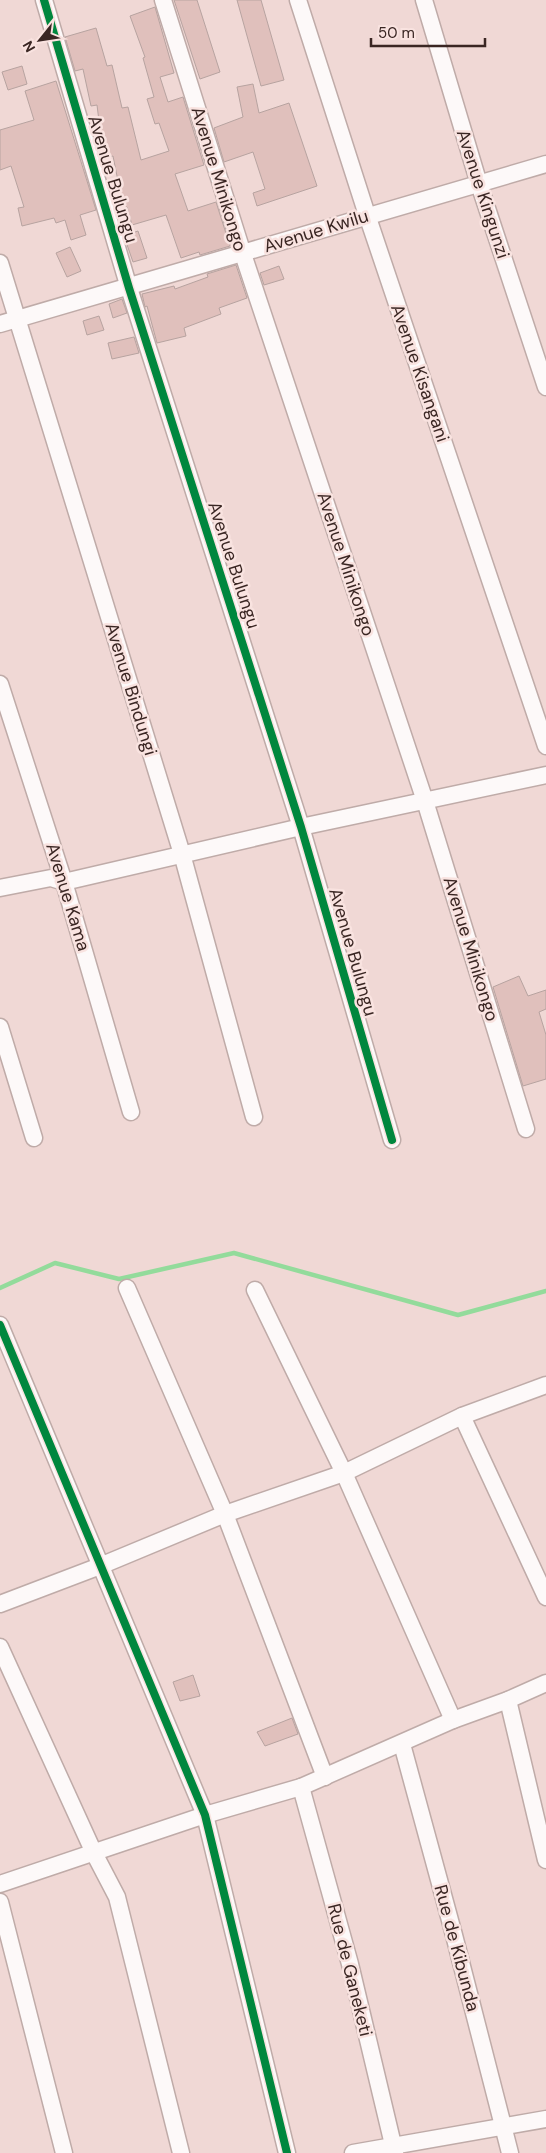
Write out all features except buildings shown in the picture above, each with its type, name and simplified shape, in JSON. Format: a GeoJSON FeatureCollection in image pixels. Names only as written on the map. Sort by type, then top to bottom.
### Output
{"type":"FeatureCollection","features":[{"type":"Feature","properties":{"kind":"street","name":"Avenue Bulungu"},"geometry":{"type":"LineString","coordinates":[[44,0],[129,288],[301,827],[392,1140]]}},
{"type":"Feature","properties":{"kind":"street","name":"Avenue Minikongo"},"geometry":{"type":"LineString","coordinates":[[163,0],[243,254],[425,802],[526,1129]]}},
{"type":"Feature","properties":{"kind":"street","name":"Avenue Kisangani"},"geometry":{"type":"LineString","coordinates":[[298,0],[367,216],[546,746]]}},
{"type":"Feature","properties":{"kind":"street","name":"Avenue Kingunzi"},"geometry":{"type":"LineString","coordinates":[[424,0],[479,184],[546,387]]}},
{"type":"Feature","properties":{"kind":"street","name":"Avenue Kwilu"},"geometry":{"type":"LineString","coordinates":[[0,324],[129,288],[546,164]]}},
{"type":"Feature","properties":{"kind":"street","name":"Avenue Bindungi"},"geometry":{"type":"LineString","coordinates":[[0,263],[182,854],[254,1117]]}},
{"type":"Feature","properties":{"kind":"street","name":"Avenue Kama"},"geometry":{"type":"LineString","coordinates":[[0,684],[64,882],[131,1112]]}},
{"type":"Feature","properties":{"kind":"street"},"geometry":{"type":"LineString","coordinates":[[0,888],[51,878],[64,882],[301,827],[425,802],[546,774]]}},
{"type":"Feature","properties":{"kind":"street"},"geometry":{"type":"LineString","coordinates":[[0,1027],[34,1138]]}},
{"type":"Feature","properties":{"kind":"street"},"geometry":{"type":"LineString","coordinates":[[127,1288],[225,1514],[325,1777]]}},
{"type":"Feature","properties":{"kind":"street"},"geometry":{"type":"LineString","coordinates":[[256,1290],[344,1472],[453,1720]]}},
{"type":"Feature","properties":{"kind":"street"},"geometry":{"type":"LineString","coordinates":[[0,1325],[205,1815],[287,2153]]}},
{"type":"Feature","properties":{"kind":"street"},"geometry":{"type":"LineString","coordinates":[[0,1604],[100,1566],[225,1514],[344,1472],[462,1416],[546,1385]]}},
{"type":"Feature","properties":{"kind":"street"},"geometry":{"type":"LineString","coordinates":[[462,1416],[546,1597]]}},
{"type":"Feature","properties":{"kind":"street"},"geometry":{"type":"LineString","coordinates":[[0,1647],[94,1853],[117,1897],[181,2153]]}},
{"type":"Feature","properties":{"kind":"street"},"geometry":{"type":"LineString","coordinates":[[0,1884],[205,1815],[301,1787],[453,1720],[508,1700],[546,1683]]}},
{"type":"Feature","properties":{"kind":"street"},"geometry":{"type":"LineString","coordinates":[[508,1700],[546,1860]]}},
{"type":"Feature","properties":{"kind":"street","name":"Rue de Kibunda"},"geometry":{"type":"LineString","coordinates":[[402,1744],[510,2153]]}},
{"type":"Feature","properties":{"kind":"street","name":"Rue de Ganeketi"},"geometry":{"type":"LineString","coordinates":[[301,1787],[350,1964],[394,2149]]}},
{"type":"Feature","properties":{"kind":"street"},"geometry":{"type":"LineString","coordinates":[[0,1902],[64,2153]]}},
{"type":"Feature","properties":{"kind":"street"},"geometry":{"type":"LineString","coordinates":[[353,2153],[394,2149],[546,2119]]}},
{"type":"Feature","properties":{"kind":"waterway"},"geometry":{"type":"LineString","coordinates":[[0,1288],[55,1263],[119,1279],[234,1253],[458,1315],[546,1291]]}},
{"type":"Feature","properties":{"kind":"cycle path"},"geometry":{"type":"LineString","coordinates":[[44,0],[129,288],[301,827],[392,1140]]}},
{"type":"Feature","properties":{"kind":"cycle path"},"geometry":{"type":"LineString","coordinates":[[0,1325],[205,1815],[287,2153]]}}]}
